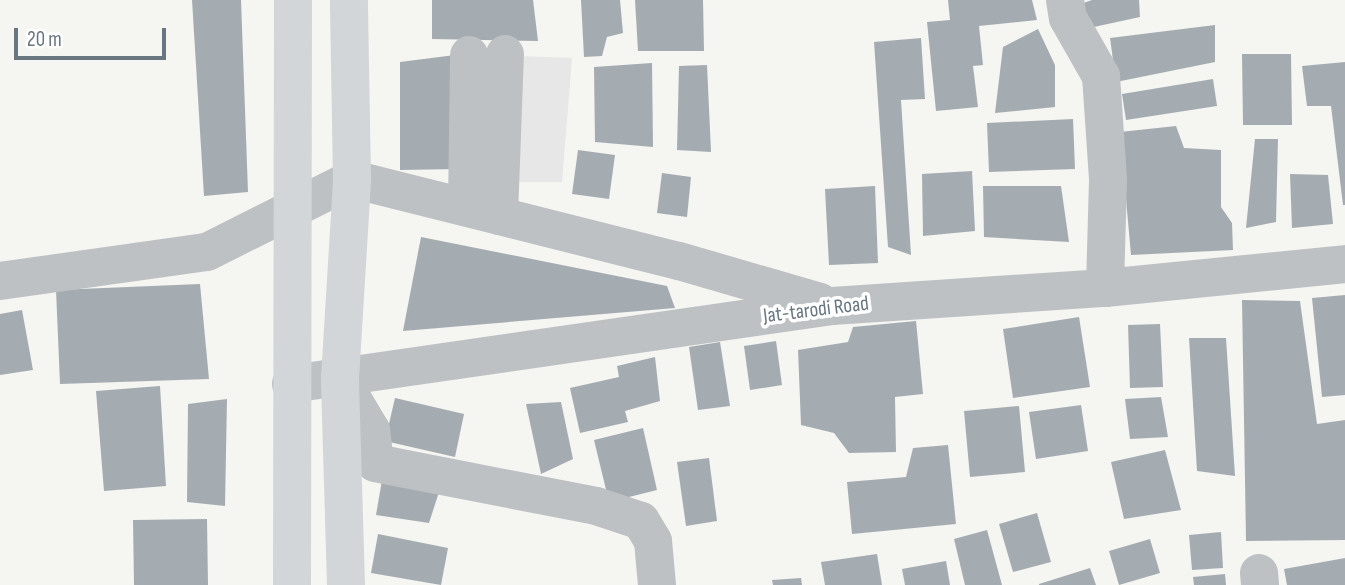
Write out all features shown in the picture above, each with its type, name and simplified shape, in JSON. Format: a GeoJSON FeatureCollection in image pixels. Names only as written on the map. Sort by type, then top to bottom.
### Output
{"type":"FeatureCollection","features":[{"type":"Feature","properties":{"kind":"main road"},"geometry":{"type":"LineString","coordinates":[[292,585],[293,0]]}},
{"type":"Feature","properties":{"kind":"main road"},"geometry":{"type":"LineString","coordinates":[[346,585],[340,378],[352,180],[349,0]]}},
{"type":"Feature","properties":{"kind":"street"},"geometry":{"type":"LineString","coordinates":[[1065,0],[1068,18],[1101,76],[1108,180],[1105,288]]}},
{"type":"Feature","properties":{"kind":"street"},"geometry":{"type":"LineString","coordinates":[[483,211],[487,55]]}},
{"type":"Feature","properties":{"kind":"street"},"geometry":{"type":"LineString","coordinates":[[0,281],[207,252],[352,180],[680,261],[832,306]]}},
{"type":"Feature","properties":{"kind":"street","name":"Jat-tarodi Road"},"geometry":{"type":"LineString","coordinates":[[291,384],[832,306],[1105,288],[1345,264]]}},
{"type":"Feature","properties":{"kind":"street"},"geometry":{"type":"LineString","coordinates":[[340,378],[371,430],[375,463],[596,506],[641,521],[653,541],[657,585]]}},
{"type":"Feature","properties":{"kind":"shaded area"},"geometry":{"type":"Polygon","coordinates":[[[517,56],[572,58],[562,182],[517,182],[517,56]]]}},
{"type":"Feature","properties":{"kind":"building"},"geometry":{"type":"Polygon","coordinates":[[[192,0],[241,0],[248,192],[204,196],[192,0]]]}},
{"type":"Feature","properties":{"kind":"building"},"geometry":{"type":"Polygon","coordinates":[[[432,0],[533,0],[538,41],[432,39],[432,0]]]}},
{"type":"Feature","properties":{"kind":"building"},"geometry":{"type":"Polygon","coordinates":[[[581,0],[620,0],[623,33],[607,37],[602,56],[584,57],[581,0]]]}},
{"type":"Feature","properties":{"kind":"building"},"geometry":{"type":"Polygon","coordinates":[[[635,0],[703,0],[704,51],[638,51],[635,0]]]}},
{"type":"Feature","properties":{"kind":"building"},"geometry":{"type":"Polygon","coordinates":[[[948,0],[1032,0],[1037,20],[979,26],[983,65],[973,66],[978,107],[936,111],[927,22],[950,20],[948,0]]]}},
{"type":"Feature","properties":{"kind":"building"},"geometry":{"type":"Polygon","coordinates":[[[1092,0],[1139,0],[1140,17],[1080,30],[1078,5],[1092,0]]]}},
{"type":"Feature","properties":{"kind":"building"},"geometry":{"type":"Polygon","coordinates":[[[1215,25],[1215,62],[1116,82],[1110,38],[1215,25]]]}},
{"type":"Feature","properties":{"kind":"building"},"geometry":{"type":"Polygon","coordinates":[[[1038,29],[1055,65],[1055,107],[995,113],[1003,47],[1038,29]]]}},
{"type":"Feature","properties":{"kind":"building"},"geometry":{"type":"Polygon","coordinates":[[[921,38],[925,99],[901,100],[911,255],[888,247],[874,42],[921,38]]]}},
{"type":"Feature","properties":{"kind":"building"},"geometry":{"type":"Polygon","coordinates":[[[1242,54],[1291,54],[1292,125],[1243,125],[1242,54]]]}},
{"type":"Feature","properties":{"kind":"building"},"geometry":{"type":"Polygon","coordinates":[[[455,55],[459,169],[400,170],[400,62],[455,55]]]}},
{"type":"Feature","properties":{"kind":"building"},"geometry":{"type":"Polygon","coordinates":[[[1345,62],[1343,205],[1331,106],[1307,106],[1302,66],[1345,62]]]}},
{"type":"Feature","properties":{"kind":"building"},"geometry":{"type":"Polygon","coordinates":[[[652,63],[653,147],[595,142],[594,67],[652,63]]]}},
{"type":"Feature","properties":{"kind":"building"},"geometry":{"type":"Polygon","coordinates":[[[707,65],[711,152],[677,150],[679,66],[707,65]]]}},
{"type":"Feature","properties":{"kind":"building"},"geometry":{"type":"Polygon","coordinates":[[[1213,79],[1217,106],[1126,120],[1122,94],[1213,79]]]}},
{"type":"Feature","properties":{"kind":"building"},"geometry":{"type":"Polygon","coordinates":[[[1073,119],[1075,169],[989,172],[987,123],[1073,119]]]}},
{"type":"Feature","properties":{"kind":"building"},"geometry":{"type":"Polygon","coordinates":[[[1176,126],[1184,148],[1221,150],[1221,207],[1232,223],[1233,250],[1131,255],[1120,132],[1176,126]]]}},
{"type":"Feature","properties":{"kind":"building"},"geometry":{"type":"Polygon","coordinates":[[[1255,139],[1278,139],[1276,222],[1246,228],[1255,139]]]}},
{"type":"Feature","properties":{"kind":"building"},"geometry":{"type":"Polygon","coordinates":[[[578,150],[615,155],[609,199],[572,194],[578,150]]]}},
{"type":"Feature","properties":{"kind":"building"},"geometry":{"type":"Polygon","coordinates":[[[972,171],[975,231],[923,236],[922,174],[972,171]]]}},
{"type":"Feature","properties":{"kind":"building"},"geometry":{"type":"Polygon","coordinates":[[[662,173],[691,177],[687,217],[657,213],[662,173]]]}},
{"type":"Feature","properties":{"kind":"building"},"geometry":{"type":"Polygon","coordinates":[[[1290,174],[1328,175],[1333,224],[1292,228],[1290,174]]]}},
{"type":"Feature","properties":{"kind":"building"},"geometry":{"type":"Polygon","coordinates":[[[875,186],[878,263],[829,265],[825,189],[875,186]]]}},
{"type":"Feature","properties":{"kind":"building"},"geometry":{"type":"Polygon","coordinates":[[[983,186],[1061,186],[1069,242],[984,237],[983,186]]]}},
{"type":"Feature","properties":{"kind":"building"},"geometry":{"type":"Polygon","coordinates":[[[421,237],[667,286],[675,308],[403,331],[421,237]]]}},
{"type":"Feature","properties":{"kind":"building"},"geometry":{"type":"Polygon","coordinates":[[[200,284],[209,379],[60,384],[56,290],[200,284]]]}},
{"type":"Feature","properties":{"kind":"building"},"geometry":{"type":"Polygon","coordinates":[[[1345,295],[1345,395],[1322,397],[1312,298],[1345,295]]]}},
{"type":"Feature","properties":{"kind":"building"},"geometry":{"type":"Polygon","coordinates":[[[1242,300],[1300,301],[1317,424],[1345,420],[1345,540],[1246,541],[1242,300]]]}},
{"type":"Feature","properties":{"kind":"building"},"geometry":{"type":"Polygon","coordinates":[[[22,310],[33,370],[0,375],[0,314],[22,310]]]}},
{"type":"Feature","properties":{"kind":"building"},"geometry":{"type":"Polygon","coordinates":[[[1079,317],[1090,387],[1013,398],[1003,329],[1079,317]]]}},
{"type":"Feature","properties":{"kind":"building"},"geometry":{"type":"Polygon","coordinates":[[[916,321],[923,394],[895,397],[896,452],[849,453],[834,433],[801,425],[798,350],[848,342],[853,327],[916,321]]]}},
{"type":"Feature","properties":{"kind":"building"},"geometry":{"type":"Polygon","coordinates":[[[1160,324],[1163,387],[1130,388],[1128,325],[1160,324]]]}},
{"type":"Feature","properties":{"kind":"building"},"geometry":{"type":"Polygon","coordinates":[[[1189,338],[1226,338],[1235,476],[1197,471],[1189,338]]]}},
{"type":"Feature","properties":{"kind":"building"},"geometry":{"type":"Polygon","coordinates":[[[776,341],[782,385],[750,390],[744,346],[776,341]]]}},
{"type":"Feature","properties":{"kind":"building"},"geometry":{"type":"Polygon","coordinates":[[[720,342],[730,406],[698,410],[689,347],[720,342]]]}},
{"type":"Feature","properties":{"kind":"building"},"geometry":{"type":"Polygon","coordinates":[[[655,357],[660,401],[625,411],[628,422],[580,433],[570,388],[619,377],[617,366],[655,357]]]}},
{"type":"Feature","properties":{"kind":"building"},"geometry":{"type":"Polygon","coordinates":[[[160,386],[166,486],[104,491],[96,391],[160,386]]]}},
{"type":"Feature","properties":{"kind":"building"},"geometry":{"type":"Polygon","coordinates":[[[1161,397],[1168,437],[1130,439],[1125,399],[1161,397]]]}},
{"type":"Feature","properties":{"kind":"building"},"geometry":{"type":"Polygon","coordinates":[[[395,398],[464,414],[455,457],[385,441],[395,398]]]}},
{"type":"Feature","properties":{"kind":"building"},"geometry":{"type":"Polygon","coordinates":[[[227,399],[225,506],[187,502],[188,404],[227,399]]]}},
{"type":"Feature","properties":{"kind":"building"},"geometry":{"type":"Polygon","coordinates":[[[561,402],[573,459],[541,474],[526,404],[561,402]]]}},
{"type":"Feature","properties":{"kind":"building"},"geometry":{"type":"Polygon","coordinates":[[[1081,405],[1088,451],[1036,459],[1029,412],[1081,405]]]}},
{"type":"Feature","properties":{"kind":"building"},"geometry":{"type":"Polygon","coordinates":[[[1019,406],[1025,472],[970,477],[964,411],[1019,406]]]}},
{"type":"Feature","properties":{"kind":"building"},"geometry":{"type":"Polygon","coordinates":[[[643,428],[657,490],[609,502],[594,440],[643,428]]]}},
{"type":"Feature","properties":{"kind":"building"},"geometry":{"type":"Polygon","coordinates":[[[948,445],[956,524],[852,534],[847,482],[906,477],[913,448],[948,445]]]}},
{"type":"Feature","properties":{"kind":"building"},"geometry":{"type":"Polygon","coordinates":[[[1165,450],[1181,510],[1124,519],[1111,462],[1165,450]]]}},
{"type":"Feature","properties":{"kind":"building"},"geometry":{"type":"Polygon","coordinates":[[[709,458],[717,521],[686,526],[677,462],[709,458]]]}},
{"type":"Feature","properties":{"kind":"building"},"geometry":{"type":"Polygon","coordinates":[[[382,480],[439,492],[429,523],[376,515],[382,480]]]}},
{"type":"Feature","properties":{"kind":"building"},"geometry":{"type":"Polygon","coordinates":[[[1037,513],[1051,562],[1013,572],[999,524],[1037,513]]]}},
{"type":"Feature","properties":{"kind":"building"},"geometry":{"type":"Polygon","coordinates":[[[207,519],[208,585],[134,585],[133,520],[207,519]]]}},
{"type":"Feature","properties":{"kind":"building"},"geometry":{"type":"Polygon","coordinates":[[[987,530],[1002,585],[965,585],[954,539],[987,530]]]}},
{"type":"Feature","properties":{"kind":"building"},"geometry":{"type":"Polygon","coordinates":[[[1221,532],[1223,568],[1192,570],[1189,535],[1221,532]]]}},
{"type":"Feature","properties":{"kind":"building"},"geometry":{"type":"Polygon","coordinates":[[[378,534],[448,548],[441,585],[371,573],[378,534]]]}},
{"type":"Feature","properties":{"kind":"building"},"geometry":{"type":"Polygon","coordinates":[[[1150,539],[1160,573],[1119,585],[1109,551],[1150,539]]]}},
{"type":"Feature","properties":{"kind":"building"},"geometry":{"type":"Polygon","coordinates":[[[877,554],[882,585],[825,585],[821,562],[877,554]]]}},
{"type":"Feature","properties":{"kind":"building"},"geometry":{"type":"Polygon","coordinates":[[[1345,558],[1345,585],[1287,585],[1284,569],[1345,558]]]}},
{"type":"Feature","properties":{"kind":"building"},"geometry":{"type":"Polygon","coordinates":[[[946,561],[950,585],[905,585],[902,569],[946,561]]]}},
{"type":"Feature","properties":{"kind":"building"},"geometry":{"type":"Polygon","coordinates":[[[1090,568],[1096,585],[1039,585],[1039,584],[1090,568]]]}},
{"type":"Feature","properties":{"kind":"building"},"geometry":{"type":"Polygon","coordinates":[[[1225,574],[1226,585],[1194,585],[1193,577],[1225,574]]]}},
{"type":"Feature","properties":{"kind":"building"},"geometry":{"type":"Polygon","coordinates":[[[801,578],[802,585],[773,585],[772,580],[801,578]]]}}]}
